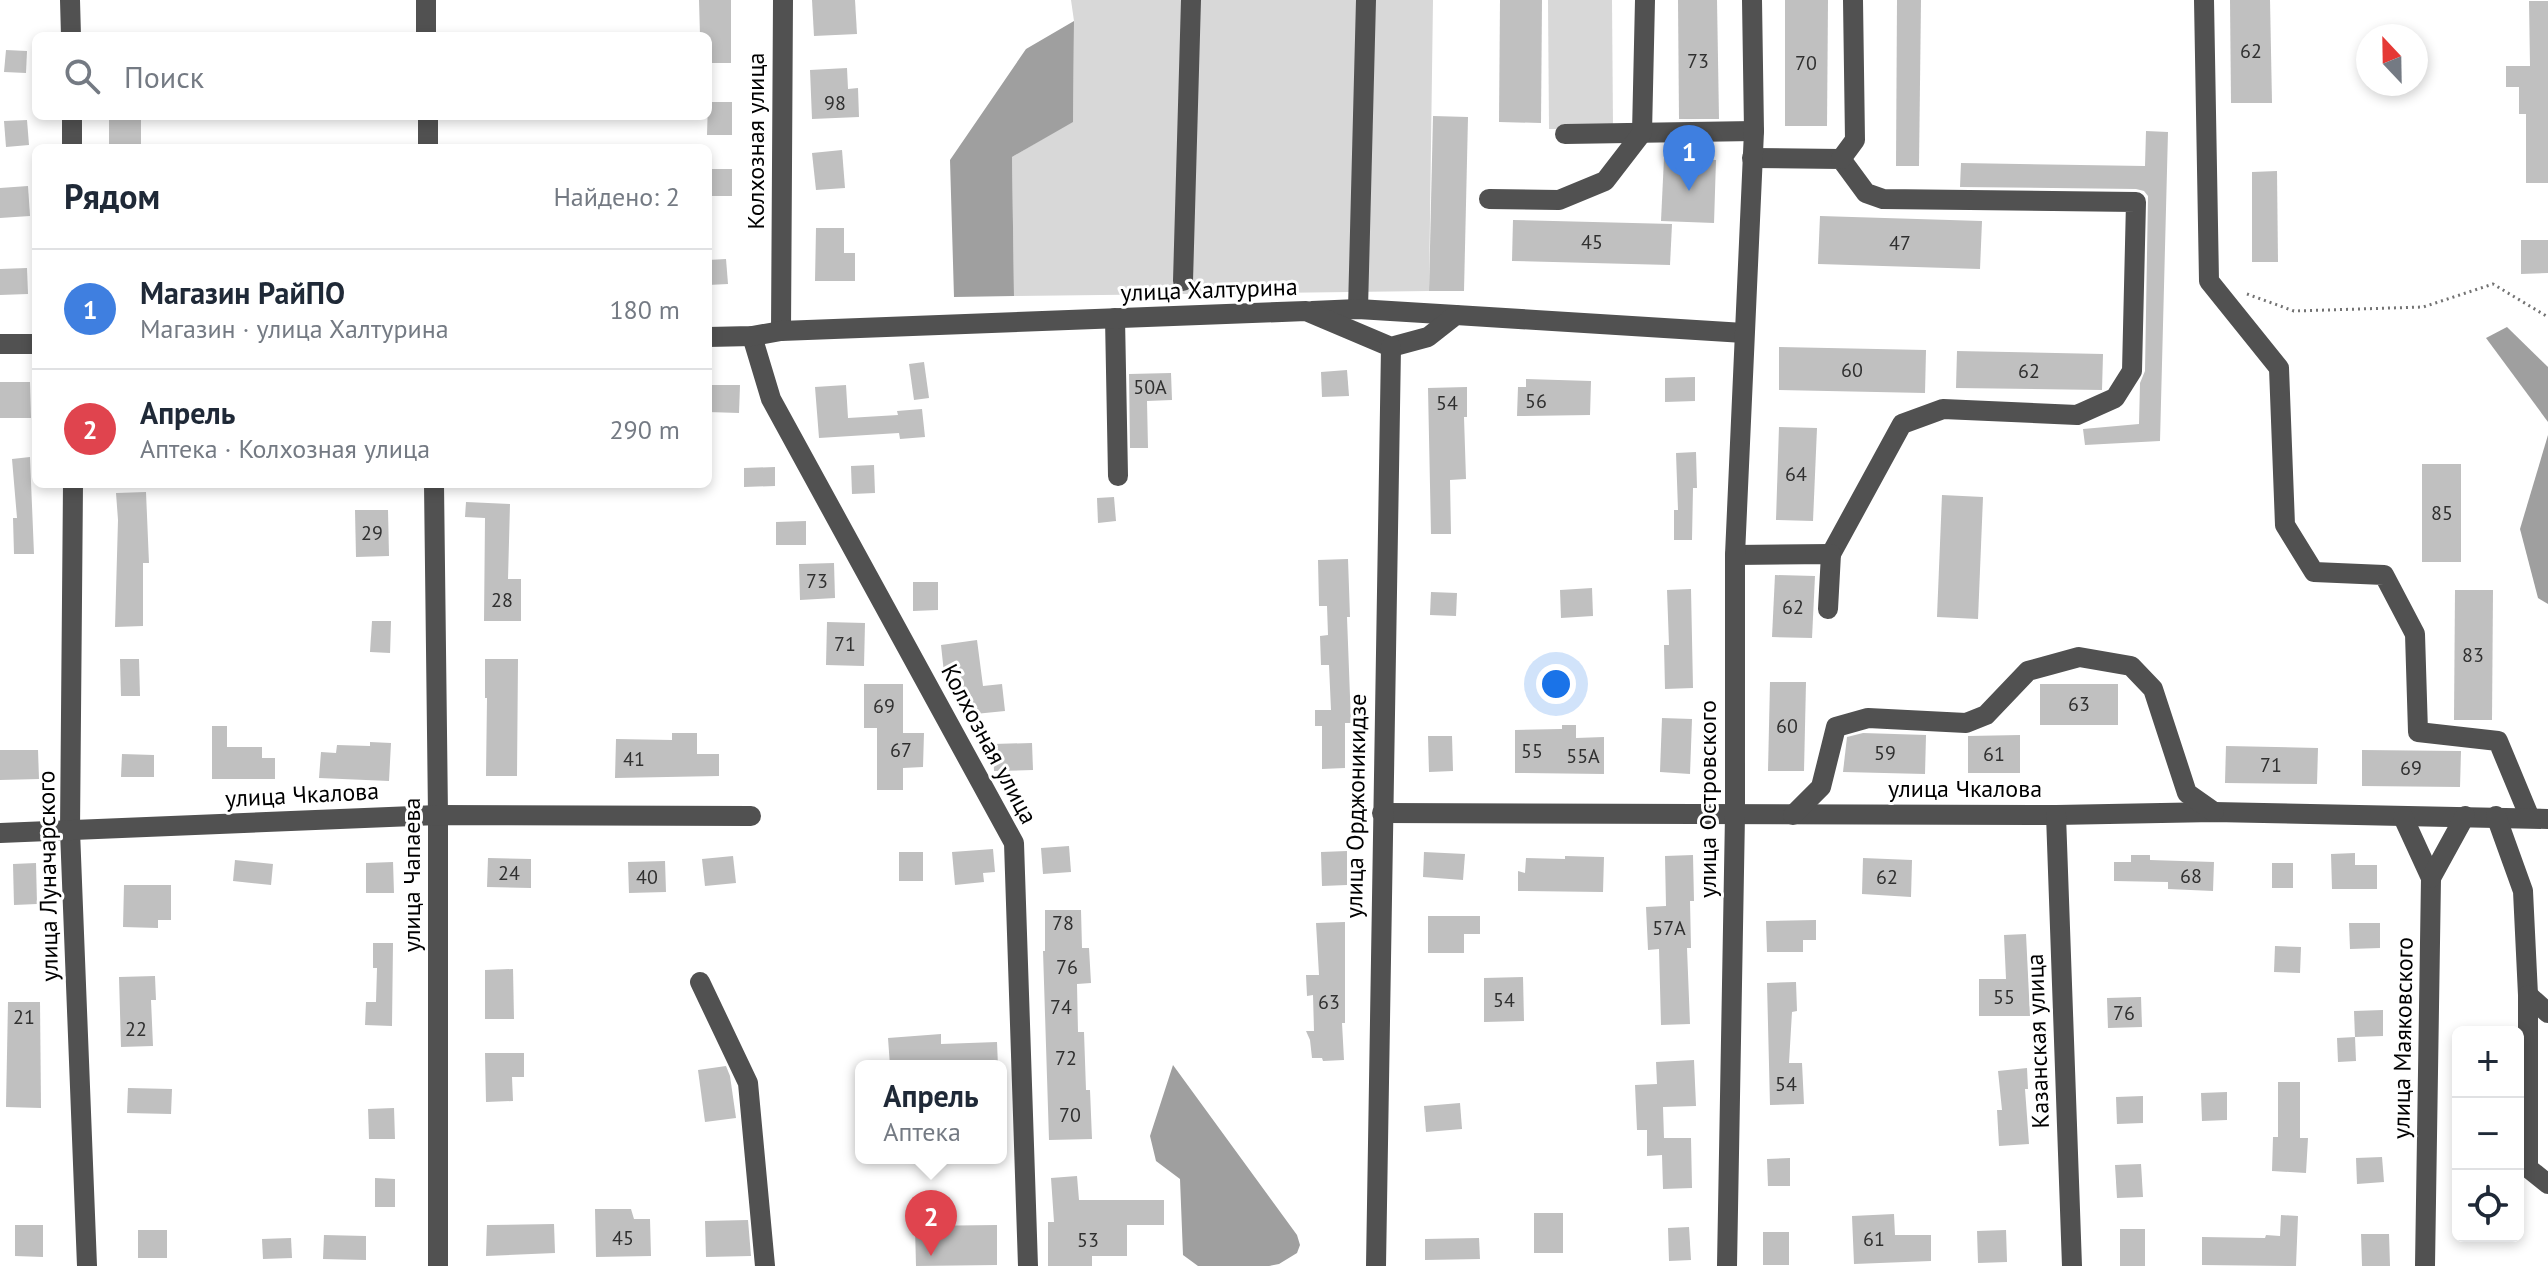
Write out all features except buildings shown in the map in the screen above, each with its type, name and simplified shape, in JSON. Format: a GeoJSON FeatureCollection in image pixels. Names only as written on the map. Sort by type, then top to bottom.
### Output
{"type":"FeatureCollection","features":[{"type":"Feature","properties":{"kind":"street"},"geometry":{"type":"LineString","coordinates":[[70,0],[71,32]]}},
{"type":"Feature","properties":{"kind":"street"},"geometry":{"type":"LineString","coordinates":[[426,0],[426,32]]}},
{"type":"Feature","properties":{"kind":"street","name":"Колхозная улица"},"geometry":{"type":"LineString","coordinates":[[781,331],[783,0]]}},
{"type":"Feature","properties":{"kind":"street"},"geometry":{"type":"LineString","coordinates":[[1183,281],[1191,0]]}},
{"type":"Feature","properties":{"kind":"street"},"geometry":{"type":"LineString","coordinates":[[1358,309],[1366,0]]}},
{"type":"Feature","properties":{"kind":"street"},"geometry":{"type":"LineString","coordinates":[[1489,199],[1559,200],[1605,181],[1642,133],[1645,0]]}},
{"type":"Feature","properties":{"kind":"street","name":"улица Островского"},"geometry":{"type":"LineString","coordinates":[[1727,1266],[1735,815],[1735,555],[1754,131],[1752,0]]}},
{"type":"Feature","properties":{"kind":"street"},"geometry":{"type":"LineString","coordinates":[[1841,159],[1855,140],[1853,0]]}},
{"type":"Feature","properties":{"kind":"street"},"geometry":{"type":"LineString","coordinates":[[2204,0],[2209,281],[2279,368],[2285,525],[2314,572],[2384,575],[2415,634],[2418,732],[2498,741],[2539,818]]}},
{"type":"Feature","properties":{"kind":"street"},"geometry":{"type":"LineString","coordinates":[[72,120],[72,144]]}},
{"type":"Feature","properties":{"kind":"street"},"geometry":{"type":"LineString","coordinates":[[428,120],[428,144]]}},
{"type":"Feature","properties":{"kind":"street"},"geometry":{"type":"LineString","coordinates":[[1565,134],[1754,131]]}},
{"type":"Feature","properties":{"kind":"street"},"geometry":{"type":"LineString","coordinates":[[1752,158],[1841,159]]}},
{"type":"Feature","properties":{"kind":"street"},"geometry":{"type":"LineString","coordinates":[[1828,609],[1831,554],[1902,424],[1943,409],[2077,415],[2115,398],[2132,371],[2136,202],[1883,199],[1866,193],[1841,159]]}},
{"type":"Feature","properties":{"kind":"street"},"geometry":{"type":"LineString","coordinates":[[1306,311],[1358,309],[1744,333]]}},
{"type":"Feature","properties":{"kind":"street","name":"улица Халтурина"},"geometry":{"type":"LineString","coordinates":[[712,337],[752,336],[781,331],[1306,311],[1391,347]]}},
{"type":"Feature","properties":{"kind":"street"},"geometry":{"type":"LineString","coordinates":[[1391,347],[1428,337],[1456,315]]}},
{"type":"Feature","properties":{"kind":"street"},"geometry":{"type":"LineString","coordinates":[[1115,318],[1118,476]]}},
{"type":"Feature","properties":{"kind":"street","name":"Колхозная улица"},"geometry":{"type":"LineString","coordinates":[[752,336],[771,399],[1014,843],[1028,1266]]}},
{"type":"Feature","properties":{"kind":"street"},"geometry":{"type":"LineString","coordinates":[[0,344],[32,344]]}},
{"type":"Feature","properties":{"kind":"street","name":"улица Орджоникидзе"},"geometry":{"type":"LineString","coordinates":[[1376,1266],[1391,347]]}},
{"type":"Feature","properties":{"kind":"street","name":"улица Луначарского"},"geometry":{"type":"LineString","coordinates":[[73,488],[70,831],[87,1266]]}},
{"type":"Feature","properties":{"kind":"street","name":"улица Чапаева"},"geometry":{"type":"LineString","coordinates":[[434,488],[438,1266]]}},
{"type":"Feature","properties":{"kind":"street"},"geometry":{"type":"LineString","coordinates":[[1735,555],[1831,554]]}},
{"type":"Feature","properties":{"kind":"street"},"geometry":{"type":"LineString","coordinates":[[1793,815],[1821,787],[1836,727],[1868,718],[1966,723],[1986,715],[2028,671],[2079,657],[2131,666],[2153,689],[2187,793],[2214,812]]}},
{"type":"Feature","properties":{"kind":"street","name":"улица Чкалова"},"geometry":{"type":"LineString","coordinates":[[1382,813],[2056,815],[2214,812],[2539,818]]}},
{"type":"Feature","properties":{"kind":"street","name":"улица Чкалова"},"geometry":{"type":"LineString","coordinates":[[0,833],[438,815],[751,816]]}},
{"type":"Feature","properties":{"kind":"street","name":"Казанская улица"},"geometry":{"type":"LineString","coordinates":[[2056,815],[2072,1266]]}},
{"type":"Feature","properties":{"kind":"street"},"geometry":{"type":"LineString","coordinates":[[2431,878],[2465,816]]}},
{"type":"Feature","properties":{"kind":"street"},"geometry":{"type":"LineString","coordinates":[[2496,816],[2523,891],[2528,995],[2528,1168],[2548,1184]]}},
{"type":"Feature","properties":{"kind":"street","name":"улица Маяковского"},"geometry":{"type":"LineString","coordinates":[[2403,817],[2431,878],[2425,1266]]}},
{"type":"Feature","properties":{"kind":"street"},"geometry":{"type":"LineString","coordinates":[[700,982],[748,1083],[765,1266]]}},
{"type":"Feature","properties":{"kind":"street"},"geometry":{"type":"LineString","coordinates":[[2528,995],[2548,1013]]}},
{"type":"Feature","properties":{"kind":"path"},"geometry":{"type":"LineString","coordinates":[[2209,281],[2294,311],[2423,307],[2493,284],[2548,317]]}},
{"type":"Feature","properties":{"kind":"shaded area"},"geometry":{"type":"Polygon","coordinates":[[[1071,0],[1433,0],[1429,291],[1014,296],[1012,157],[1073,121],[1074,21],[1071,0]]]}},
{"type":"Feature","properties":{"kind":"shaded area"},"geometry":{"type":"Polygon","coordinates":[[[1548,0],[1612,0],[1613,129],[1549,129],[1548,0]]]}},
{"type":"Feature","properties":{"kind":"shaded area"},"geometry":{"type":"Polygon","coordinates":[[[1074,21],[1073,122],[1012,157],[1014,296],[954,297],[950,160],[1026,49],[1074,21]]]}},
{"type":"Feature","properties":{"kind":"shaded area"},"geometry":{"type":"Polygon","coordinates":[[[2507,327],[2548,367],[2548,422],[2486,338],[2507,327]]]}},
{"type":"Feature","properties":{"kind":"shaded area"},"geometry":{"type":"Polygon","coordinates":[[[2548,435],[2548,604],[2538,598],[2520,529],[2548,435]]]}},
{"type":"Feature","properties":{"kind":"shaded area"},"geometry":{"type":"Polygon","coordinates":[[[1173,1065],[1297,1235],[1300,1245],[1297,1253],[1279,1264],[1198,1266],[1183,1255],[1180,1179],[1156,1161],[1150,1136],[1173,1065]]]}},
{"type":"Feature","properties":{"kind":"place","name":"Магазин РайПО"},"geometry":{"type":"Point","coordinates":[1689,191]}},
{"type":"Feature","properties":{"kind":"place","name":"Апрель"},"geometry":{"type":"Point","coordinates":[931,1256]}}]}
